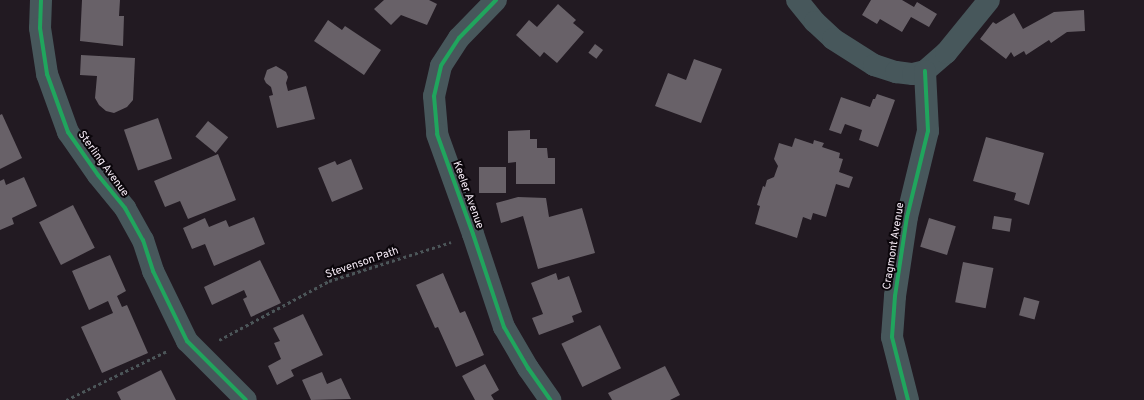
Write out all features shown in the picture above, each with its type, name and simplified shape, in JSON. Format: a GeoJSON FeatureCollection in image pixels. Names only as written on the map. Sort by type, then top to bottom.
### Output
{"type":"FeatureCollection","features":[{"type":"Feature","properties":{"kind":"street","name":"Sterling Avenue"},"geometry":{"type":"LineString","coordinates":[[41,0],[40,28],[47,74],[68,132],[98,175],[125,208],[143,240],[153,271],[192,346],[246,400]]}},
{"type":"Feature","properties":{"kind":"street","name":"Keeler Avenue"},"geometry":{"type":"LineString","coordinates":[[496,0],[459,38],[441,66],[434,96],[436,134],[473,234],[504,327],[528,368],[550,400]]}},
{"type":"Feature","properties":{"kind":"street"},"geometry":{"type":"LineString","coordinates":[[797,0],[815,22],[833,39],[874,64],[896,72],[907,74],[926,71],[946,53],[989,0]]}},
{"type":"Feature","properties":{"kind":"street","name":"Cragmont Avenue"},"geometry":{"type":"LineString","coordinates":[[908,400],[892,337],[895,296],[907,217],[928,131],[926,71]]}},
{"type":"Feature","properties":{"kind":"building"},"geometry":{"type":"Polygon","coordinates":[[[82,0],[120,0],[119,16],[124,16],[123,46],[80,41],[82,0]]]}},
{"type":"Feature","properties":{"kind":"building"},"geometry":{"type":"Polygon","coordinates":[[[384,0],[429,0],[437,4],[427,25],[401,15],[391,25],[374,9],[384,0]]]}},
{"type":"Feature","properties":{"kind":"building"},"geometry":{"type":"Polygon","coordinates":[[[871,0],[902,0],[914,7],[917,2],[937,14],[929,27],[911,17],[902,32],[880,19],[877,24],[862,15],[871,0]]]}},
{"type":"Feature","properties":{"kind":"building"},"geometry":{"type":"Polygon","coordinates":[[[558,4],[576,20],[573,23],[584,32],[557,63],[544,52],[540,57],[516,35],[529,20],[537,27],[558,4]]]}},
{"type":"Feature","properties":{"kind":"building"},"geometry":{"type":"Polygon","coordinates":[[[1084,10],[1085,31],[1067,32],[1051,43],[1049,40],[1026,55],[1024,51],[1014,57],[1011,52],[1006,59],[980,39],[993,22],[996,24],[1014,13],[1023,29],[1054,12],[1084,10]]]}},
{"type":"Feature","properties":{"kind":"building"},"geometry":{"type":"Polygon","coordinates":[[[328,20],[342,30],[345,26],[381,50],[364,75],[314,41],[328,20]]]}},
{"type":"Feature","properties":{"kind":"building"},"geometry":{"type":"Polygon","coordinates":[[[595,44],[603,50],[596,59],[588,53],[595,44]]]}},
{"type":"Feature","properties":{"kind":"building"},"geometry":{"type":"Polygon","coordinates":[[[81,55],[135,58],[133,100],[127,107],[114,113],[106,111],[99,105],[95,98],[97,76],[80,75],[81,55]]]}},
{"type":"Feature","properties":{"kind":"building"},"geometry":{"type":"Polygon","coordinates":[[[694,59],[722,69],[701,123],[655,106],[668,73],[686,80],[694,59]]]}},
{"type":"Feature","properties":{"kind":"building"},"geometry":{"type":"Polygon","coordinates":[[[276,66],[286,72],[288,77],[286,83],[288,91],[306,86],[315,119],[277,128],[269,96],[273,95],[271,87],[264,79],[267,70],[276,66]]]}},
{"type":"Feature","properties":{"kind":"building"},"geometry":{"type":"Polygon","coordinates":[[[877,94],[895,100],[878,147],[859,140],[862,130],[845,124],[841,134],[829,130],[841,97],[870,107],[877,94]]]}},
{"type":"Feature","properties":{"kind":"building"},"geometry":{"type":"Polygon","coordinates":[[[2,114],[22,158],[0,169],[0,115],[2,114]]]}},
{"type":"Feature","properties":{"kind":"building"},"geometry":{"type":"Polygon","coordinates":[[[158,118],[172,159],[138,170],[124,130],[158,118]]]}},
{"type":"Feature","properties":{"kind":"building"},"geometry":{"type":"Polygon","coordinates":[[[208,121],[228,137],[216,153],[195,137],[208,121]]]}},
{"type":"Feature","properties":{"kind":"building"},"geometry":{"type":"Polygon","coordinates":[[[530,130],[530,139],[537,139],[537,148],[547,148],[548,158],[555,158],[555,184],[516,184],[516,162],[508,163],[508,131],[530,130]]]}},
{"type":"Feature","properties":{"kind":"building"},"geometry":{"type":"Polygon","coordinates":[[[986,137],[1044,153],[1029,205],[1014,200],[1016,193],[973,181],[986,137]]]}},
{"type":"Feature","properties":{"kind":"building"},"geometry":{"type":"Polygon","coordinates":[[[795,138],[813,144],[814,140],[824,143],[822,147],[840,153],[839,158],[843,159],[839,172],[853,177],[849,188],[836,184],[826,217],[813,213],[811,220],[803,217],[797,238],[755,224],[760,206],[757,205],[763,186],[765,187],[767,180],[774,177],[778,166],[774,159],[779,143],[792,147],[795,138]]]}},
{"type":"Feature","properties":{"kind":"building"},"geometry":{"type":"Polygon","coordinates":[[[218,154],[236,200],[188,219],[180,201],[165,207],[154,181],[218,154]]]}},
{"type":"Feature","properties":{"kind":"building"},"geometry":{"type":"Polygon","coordinates":[[[351,159],[363,189],[332,202],[318,168],[335,161],[337,165],[351,159]]]}},
{"type":"Feature","properties":{"kind":"building"},"geometry":{"type":"Polygon","coordinates":[[[479,167],[506,167],[506,193],[479,193],[479,167]]]}},
{"type":"Feature","properties":{"kind":"building"},"geometry":{"type":"Polygon","coordinates":[[[24,177],[37,206],[12,218],[14,224],[0,230],[0,181],[4,179],[6,185],[24,177]]]}},
{"type":"Feature","properties":{"kind":"building"},"geometry":{"type":"Polygon","coordinates":[[[518,197],[546,198],[549,217],[582,208],[595,253],[538,269],[523,216],[501,223],[496,203],[518,197]]]}},
{"type":"Feature","properties":{"kind":"building"},"geometry":{"type":"Polygon","coordinates":[[[73,205],[95,248],[61,265],[39,222],[73,205]]]}},
{"type":"Feature","properties":{"kind":"building"},"geometry":{"type":"Polygon","coordinates":[[[994,216],[1012,219],[1010,232],[992,229],[994,216]]]}},
{"type":"Feature","properties":{"kind":"building"},"geometry":{"type":"Polygon","coordinates":[[[254,217],[265,244],[214,266],[205,244],[192,249],[183,228],[205,218],[209,227],[226,220],[229,227],[254,217]]]}},
{"type":"Feature","properties":{"kind":"building"},"geometry":{"type":"Polygon","coordinates":[[[929,218],[956,226],[947,255],[920,247],[929,218]]]}},
{"type":"Feature","properties":{"kind":"building"},"geometry":{"type":"Polygon","coordinates":[[[110,255],[126,291],[117,296],[122,307],[127,305],[148,353],[102,373],[81,327],[113,313],[108,301],[89,310],[72,271],[110,255]]]}},
{"type":"Feature","properties":{"kind":"building"},"geometry":{"type":"Polygon","coordinates":[[[260,260],[281,303],[251,317],[243,299],[247,297],[244,290],[212,305],[204,287],[260,260]]]}},
{"type":"Feature","properties":{"kind":"building"},"geometry":{"type":"Polygon","coordinates":[[[963,262],[993,268],[986,308],[955,302],[963,262]]]}},
{"type":"Feature","properties":{"kind":"building"},"geometry":{"type":"Polygon","coordinates":[[[443,273],[460,313],[465,311],[484,355],[456,367],[438,327],[435,328],[416,285],[443,273]]]}},
{"type":"Feature","properties":{"kind":"building"},"geometry":{"type":"Polygon","coordinates":[[[556,273],[558,280],[569,276],[582,312],[572,316],[574,322],[539,335],[532,318],[543,314],[531,283],[556,273]]]}},
{"type":"Feature","properties":{"kind":"building"},"geometry":{"type":"Polygon","coordinates":[[[1024,297],[1039,301],[1035,319],[1019,315],[1024,297]]]}},
{"type":"Feature","properties":{"kind":"building"},"geometry":{"type":"Polygon","coordinates":[[[303,314],[323,355],[291,370],[294,376],[277,385],[268,366],[281,359],[274,343],[280,341],[273,328],[303,314]]]}},
{"type":"Feature","properties":{"kind":"building"},"geometry":{"type":"Polygon","coordinates":[[[600,325],[621,368],[582,387],[561,344],[600,325]]]}},
{"type":"Feature","properties":{"kind":"building"},"geometry":{"type":"Polygon","coordinates":[[[485,364],[499,390],[491,395],[494,400],[475,400],[462,376],[485,364]]]}},
{"type":"Feature","properties":{"kind":"building"},"geometry":{"type":"Polygon","coordinates":[[[665,366],[680,395],[670,400],[612,400],[608,393],[665,366]]]}},
{"type":"Feature","properties":{"kind":"building"},"geometry":{"type":"Polygon","coordinates":[[[161,370],[176,400],[121,400],[117,392],[161,370]]]}},
{"type":"Feature","properties":{"kind":"building"},"geometry":{"type":"Polygon","coordinates":[[[322,372],[327,384],[341,378],[351,399],[311,400],[302,380],[322,372]]]}},
{"type":"Feature","properties":{"kind":"cycle path"},"geometry":{"type":"LineString","coordinates":[[41,0],[40,28],[47,74],[68,132],[98,175],[125,208],[143,240],[153,271],[187,341],[246,400]]}},
{"type":"Feature","properties":{"kind":"cycle path"},"geometry":{"type":"LineString","coordinates":[[496,0],[459,38],[441,66],[434,96],[437,134],[473,234],[504,327],[528,368],[550,400]]}},
{"type":"Feature","properties":{"kind":"cycle path"},"geometry":{"type":"LineString","coordinates":[[908,400],[892,337],[895,296],[907,217],[928,131],[925,71]]}}]}
